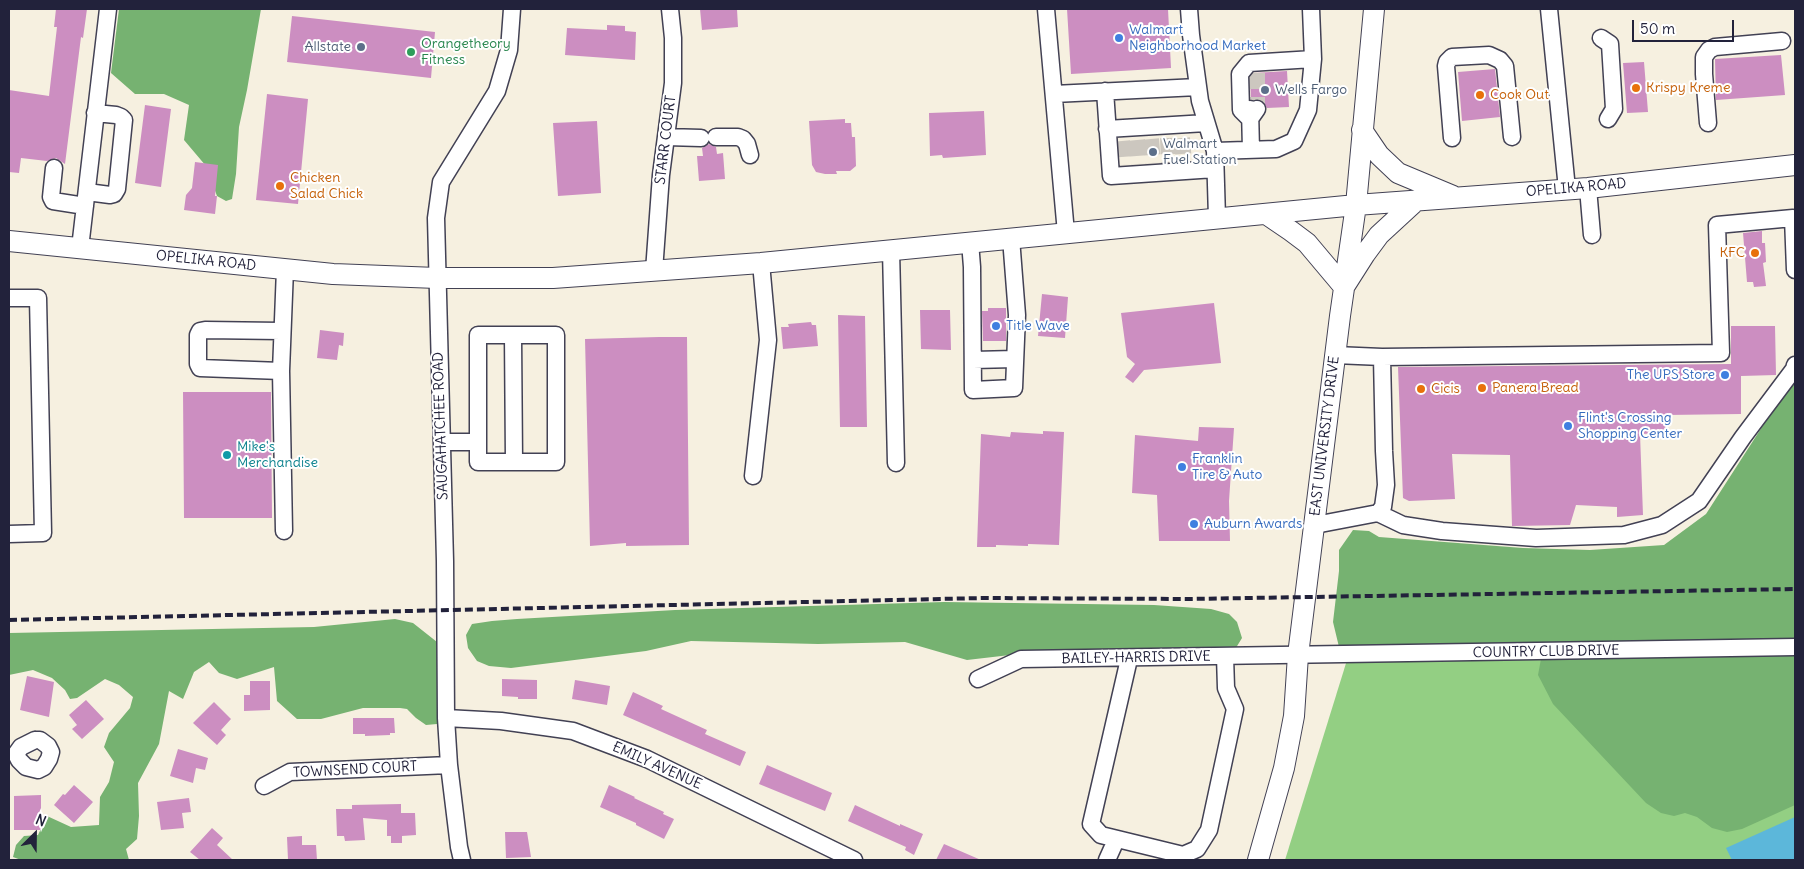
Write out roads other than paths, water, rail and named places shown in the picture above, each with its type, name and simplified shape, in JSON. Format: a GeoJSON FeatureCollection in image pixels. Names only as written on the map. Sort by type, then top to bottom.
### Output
{"type":"FeatureCollection","features":[{"type":"Feature","properties":{"kind":"main road","name":"EAST UNIVERSITY DRIVE"},"geometry":{"type":"LineString","coordinates":[[1258,860],[1282,776],[1294,716],[1298,655],[1335,355],[1356,205],[1374,9]]}},
{"type":"Feature","properties":{"kind":"main road"},"geometry":{"type":"LineString","coordinates":[[1362,130],[1379,155],[1398,173],[1457,197]]}},
{"type":"Feature","properties":{"kind":"main road","name":"OPELIKA ROAD"},"geometry":{"type":"LineString","coordinates":[[9,240],[285,269],[403,277],[553,278],[761,263],[1356,205],[1588,188],[1795,165]]}},
{"type":"Feature","properties":{"kind":"main road"},"geometry":{"type":"LineString","coordinates":[[1266,214],[1307,243],[1344,287],[1365,254],[1380,235],[1417,200]]}},
{"type":"Feature","properties":{"kind":"street"},"geometry":{"type":"LineString","coordinates":[[80,248],[108,9]]}},
{"type":"Feature","properties":{"kind":"street","name":"SAUGAHATCHEE ROAD"},"geometry":{"type":"LineString","coordinates":[[462,860],[449,765],[446,718],[445,560],[436,218],[441,182],[497,91],[509,50],[512,9]]}},
{"type":"Feature","properties":{"kind":"street","name":"STARR COURT"},"geometry":{"type":"LineString","coordinates":[[654,271],[660,175],[673,83],[670,9]]}},
{"type":"Feature","properties":{"kind":"street"},"geometry":{"type":"LineString","coordinates":[[1046,9],[1066,233]]}},
{"type":"Feature","properties":{"kind":"street"},"geometry":{"type":"LineString","coordinates":[[1190,9],[1191,35],[1200,100],[1215,151],[1217,218]]}},
{"type":"Feature","properties":{"kind":"street"},"geometry":{"type":"LineString","coordinates":[[1215,151],[1276,149],[1294,141],[1308,110],[1313,59],[1311,9]]}},
{"type":"Feature","properties":{"kind":"street"},"geometry":{"type":"LineString","coordinates":[[1549,9],[1567,189]]}},
{"type":"Feature","properties":{"kind":"street"},"geometry":{"type":"LineString","coordinates":[[1601,38],[1610,44],[1614,109],[1608,119]]}},
{"type":"Feature","properties":{"kind":"street"},"geometry":{"type":"LineString","coordinates":[[1708,123],[1704,57],[1709,50],[1715,47],[1782,41]]}},
{"type":"Feature","properties":{"kind":"street"},"geometry":{"type":"LineString","coordinates":[[1452,138],[1447,62],[1452,57],[1490,55],[1500,60],[1505,66],[1512,137]]}},
{"type":"Feature","properties":{"kind":"street"},"geometry":{"type":"LineString","coordinates":[[1251,150],[1253,112],[1241,110],[1240,74],[1252,70],[1313,59]]}},
{"type":"Feature","properties":{"kind":"street"},"geometry":{"type":"LineString","coordinates":[[1054,94],[1198,87]]}},
{"type":"Feature","properties":{"kind":"street"},"geometry":{"type":"LineString","coordinates":[[1105,91],[1132,133]]}},
{"type":"Feature","properties":{"kind":"street"},"geometry":{"type":"LineString","coordinates":[[54,168],[51,197],[53,201],[86,199],[114,194],[117,189],[124,120],[116,115],[96,113]]}},
{"type":"Feature","properties":{"kind":"street"},"geometry":{"type":"LineString","coordinates":[[1132,133],[1174,131],[1206,123]]}},
{"type":"Feature","properties":{"kind":"street"},"geometry":{"type":"LineString","coordinates":[[1132,133],[1111,176],[1154,168],[1215,169]]}},
{"type":"Feature","properties":{"kind":"street"},"geometry":{"type":"LineString","coordinates":[[666,137],[738,137],[747,144],[750,155]]}},
{"type":"Feature","properties":{"kind":"street"},"geometry":{"type":"LineString","coordinates":[[1588,188],[1592,235]]}},
{"type":"Feature","properties":{"kind":"street"},"geometry":{"type":"LineString","coordinates":[[1335,355],[1382,357],[1721,353],[1717,225],[1793,218],[1795,270]]}},
{"type":"Feature","properties":{"kind":"street"},"geometry":{"type":"LineString","coordinates":[[970,242],[973,390],[1014,388],[1017,315],[1011,238]]}},
{"type":"Feature","properties":{"kind":"street"},"geometry":{"type":"LineString","coordinates":[[890,250],[896,463]]}},
{"type":"Feature","properties":{"kind":"street"},"geometry":{"type":"LineString","coordinates":[[753,476],[768,340],[761,263]]}},
{"type":"Feature","properties":{"kind":"street"},"geometry":{"type":"LineString","coordinates":[[284,531],[281,331],[285,269]]}},
{"type":"Feature","properties":{"kind":"street"},"geometry":{"type":"LineString","coordinates":[[9,298],[38,298],[43,533],[9,534]]}},
{"type":"Feature","properties":{"kind":"street"},"geometry":{"type":"LineString","coordinates":[[281,331],[205,330],[200,331],[198,334],[198,364],[200,368],[281,370]]}},
{"type":"Feature","properties":{"kind":"street"},"geometry":{"type":"LineString","coordinates":[[478,335],[556,335],[556,462],[478,462],[478,442],[478,335]]}},
{"type":"Feature","properties":{"kind":"street"},"geometry":{"type":"LineString","coordinates":[[513,335],[514,462]]}},
{"type":"Feature","properties":{"kind":"street"},"geometry":{"type":"LineString","coordinates":[[1378,513],[1383,507],[1386,485],[1383,443],[1382,357]]}},
{"type":"Feature","properties":{"kind":"street"},"geometry":{"type":"LineString","coordinates":[[973,360],[1015,358]]}},
{"type":"Feature","properties":{"kind":"street"},"geometry":{"type":"LineString","coordinates":[[1315,525],[1378,513],[1403,525],[1442,531],[1536,538],[1624,535],[1662,525],[1699,500],[1743,437],[1794,370],[1795,365]]}},
{"type":"Feature","properties":{"kind":"street"},"geometry":{"type":"LineString","coordinates":[[442,442],[478,442]]}},
{"type":"Feature","properties":{"kind":"street","name":"COUNTRY CLUB DRIVE"},"geometry":{"type":"LineString","coordinates":[[1298,655],[1795,647]]}},
{"type":"Feature","properties":{"kind":"street","name":"BAILEY-HARRIS DRIVE"},"geometry":{"type":"LineString","coordinates":[[978,679],[1021,660],[1298,655]]}},
{"type":"Feature","properties":{"kind":"street"},"geometry":{"type":"LineString","coordinates":[[1129,659],[1091,824],[1101,835],[1183,855],[1197,849],[1209,830],[1235,709],[1226,688],[1225,656]]}},
{"type":"Feature","properties":{"kind":"street","name":"EMILY AVENUE"},"geometry":{"type":"LineString","coordinates":[[446,718],[500,721],[573,730],[647,759],[854,860]]}},
{"type":"Feature","properties":{"kind":"street","name":"TOWNSEND COURT"},"geometry":{"type":"LineString","coordinates":[[264,786],[290,772],[449,765]]}},
{"type":"Feature","properties":{"kind":"street"},"geometry":{"type":"LineString","coordinates":[[1107,860],[1116,840]]}},
{"type":"Feature","properties":{"kind":"water"},"geometry":{"type":"Polygon","coordinates":[[[1795,817],[1795,860],[1732,860],[1726,848],[1795,817]]]}},
{"type":"Feature","properties":{"kind":"tunnel"},"geometry":{"type":"LineString","coordinates":[[1257,73],[1257,109]]}},
{"type":"Feature","properties":{"kind":"tunnel"},"geometry":{"type":"LineString","coordinates":[[1168,138],[1169,163]]}},
{"type":"Feature","properties":{"kind":"tunnel"},"geometry":{"type":"LineString","coordinates":[[1182,138],[1184,163]]}},
{"type":"Feature","properties":{"kind":"tunnel"},"geometry":{"type":"LineString","coordinates":[[1151,139],[1153,163]]}},
{"type":"Feature","properties":{"kind":"tunnel"},"geometry":{"type":"LineString","coordinates":[[1137,140],[1139,164]]}},
{"type":"Feature","properties":{"kind":"tunnel"},"geometry":{"type":"LineString","coordinates":[[1122,141],[1124,165]]}},
{"type":"Feature","properties":{"kind":"railway"},"geometry":{"type":"LineString","coordinates":[[9,620],[983,598],[1188,599],[1795,589]]}},
{"type":"Feature","properties":{"kind":"place","name":"Walmart Neighborhood Market"},"geometry":{"type":"Point","coordinates":[1119,38]}},
{"type":"Feature","properties":{"kind":"place","name":"Allstate"},"geometry":{"type":"Point","coordinates":[361,47]}},
{"type":"Feature","properties":{"kind":"place","name":"Orangetheory Fitness"},"geometry":{"type":"Point","coordinates":[411,52]}},
{"type":"Feature","properties":{"kind":"place","name":"Krispy Kreme"},"geometry":{"type":"Point","coordinates":[1636,88]}},
{"type":"Feature","properties":{"kind":"place","name":"Wells Fargo"},"geometry":{"type":"Point","coordinates":[1265,90]}},
{"type":"Feature","properties":{"kind":"place","name":"Cook Out"},"geometry":{"type":"Point","coordinates":[1480,95]}},
{"type":"Feature","properties":{"kind":"place","name":"Walmart Fuel Station"},"geometry":{"type":"Point","coordinates":[1153,152]}},
{"type":"Feature","properties":{"kind":"place","name":"Chicken Salad Chick"},"geometry":{"type":"Point","coordinates":[280,186]}},
{"type":"Feature","properties":{"kind":"place","name":"KFC"},"geometry":{"type":"Point","coordinates":[1755,253]}},
{"type":"Feature","properties":{"kind":"place","name":"Title Wave"},"geometry":{"type":"Point","coordinates":[996,326]}},
{"type":"Feature","properties":{"kind":"place","name":"The UPS Store"},"geometry":{"type":"Point","coordinates":[1725,375]}},
{"type":"Feature","properties":{"kind":"place","name":"Panera Bread"},"geometry":{"type":"Point","coordinates":[1482,388]}},
{"type":"Feature","properties":{"kind":"place","name":"Cicis"},"geometry":{"type":"Point","coordinates":[1421,389]}},
{"type":"Feature","properties":{"kind":"place","name":"Flint's Crossing Shopping Center"},"geometry":{"type":"Point","coordinates":[1568,426]}},
{"type":"Feature","properties":{"kind":"place","name":"Mike's Merchandise"},"geometry":{"type":"Point","coordinates":[227,455]}},
{"type":"Feature","properties":{"kind":"place","name":"Franklin Tire & Auto"},"geometry":{"type":"Point","coordinates":[1182,467]}},
{"type":"Feature","properties":{"kind":"place","name":"Auburn Awards"},"geometry":{"type":"Point","coordinates":[1194,524]}}]}
